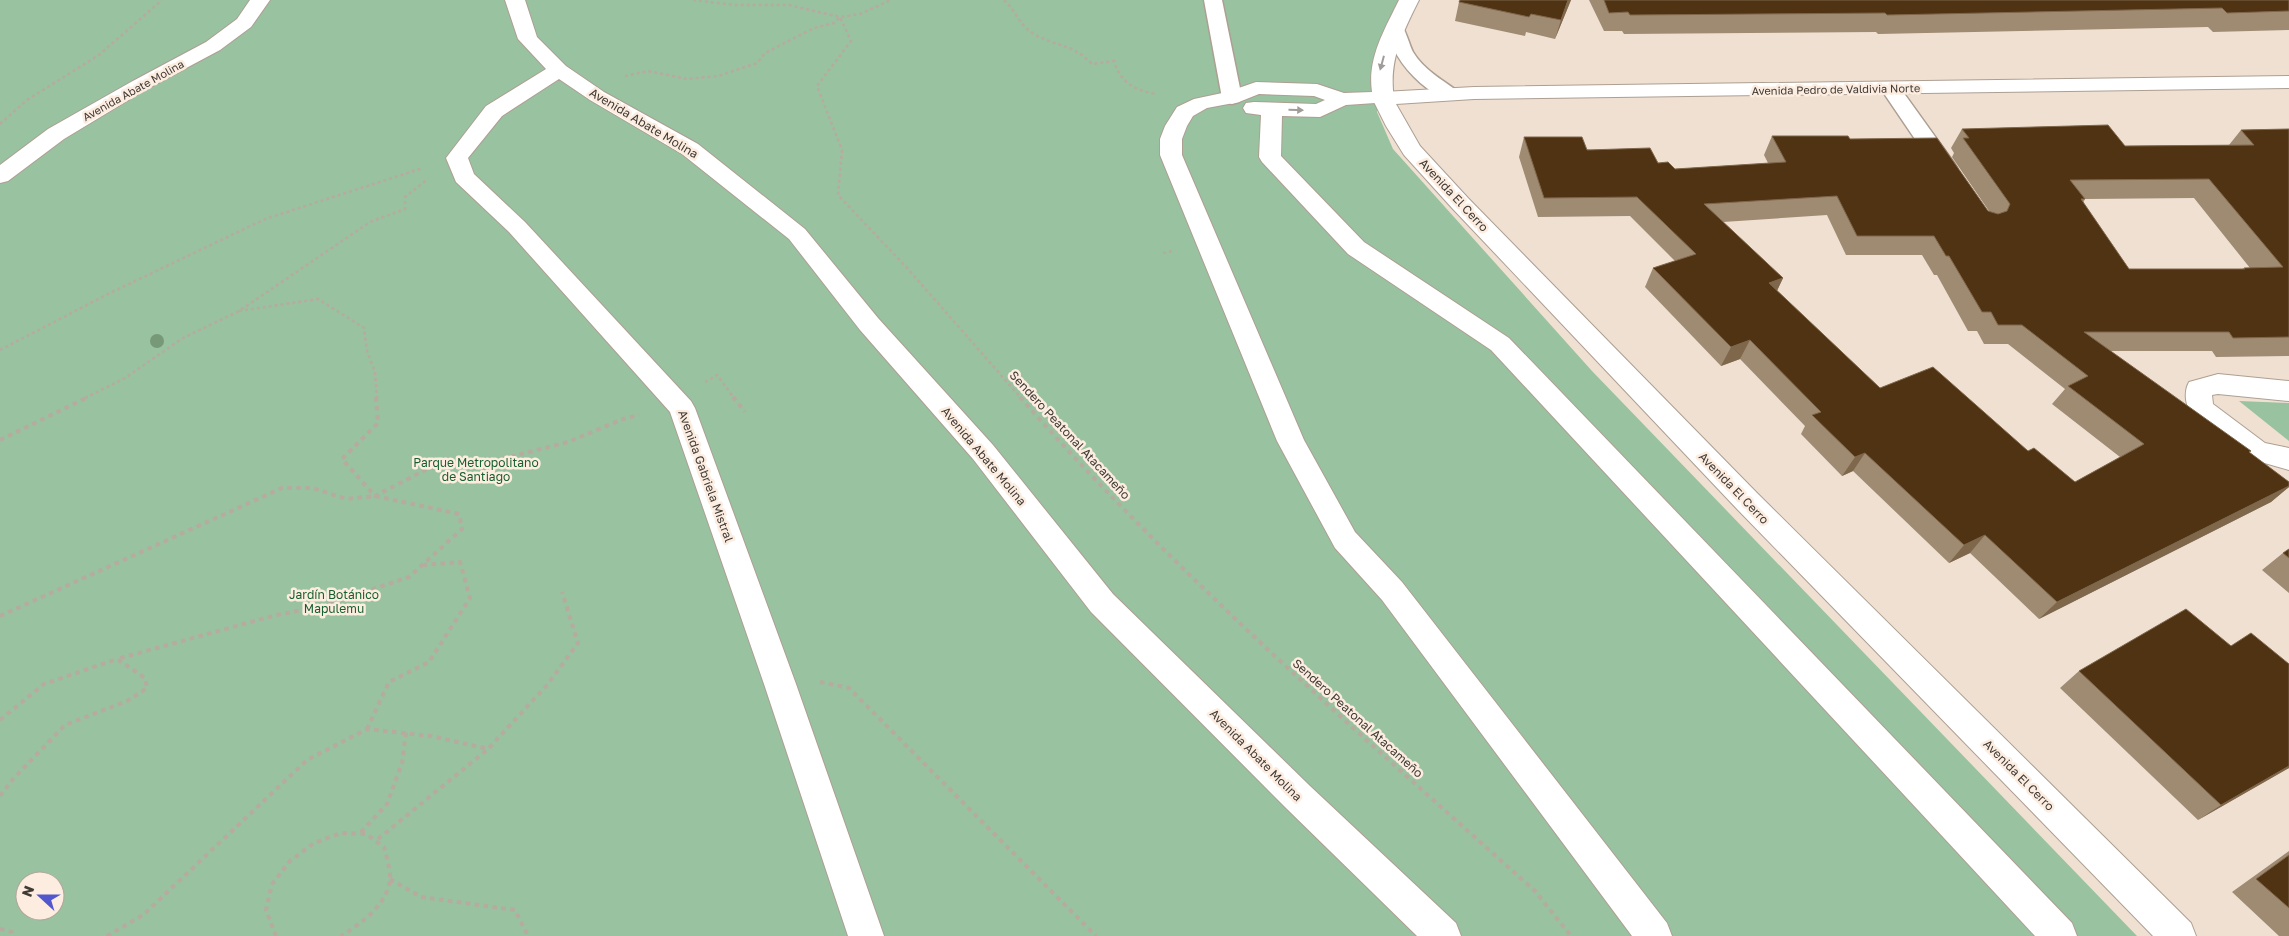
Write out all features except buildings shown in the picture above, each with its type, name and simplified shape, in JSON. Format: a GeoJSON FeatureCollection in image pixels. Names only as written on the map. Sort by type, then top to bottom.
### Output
{"type":"FeatureCollection","features":[{"type":"Feature","properties":{"kind":"street","name":"Avenida Abate Molina"},"geometry":{"type":"LineString","coordinates":[[0,176],[56,134],[138,86],[213,46],[244,23],[260,0]]}},
{"type":"Feature","properties":{"kind":"street","name":"Avenida Abate Molina"},"geometry":{"type":"LineString","coordinates":[[516,0],[528,39],[559,70],[597,96],[690,149],[797,234],[869,324],[984,452],[1102,603],[1442,936]]}},
{"type":"Feature","properties":{"kind":"street","name":"Avenida El Cerro"},"geometry":{"type":"LineString","coordinates":[[1409,0],[1381,63],[1380,82],[1383,98],[1412,150],[1460,203],[1747,501],[2178,936]]}},
{"type":"Feature","properties":{"kind":"street"},"geometry":{"type":"LineString","coordinates":[[460,168],[494,111],[559,70]]}},
{"type":"Feature","properties":{"kind":"street","name":"Avenida Pedro de Valdivia Norte"},"geometry":{"type":"LineString","coordinates":[[1383,98],[1448,94],[2289,82]]}},
{"type":"Feature","properties":{"kind":"street"},"geometry":{"type":"LineString","coordinates":[[1383,98],[1342,99],[1318,90],[1256,88],[1232,98],[1201,103],[1185,112],[1176,126],[1171,139],[1171,155],[1291,441],[1345,540],[1392,591],[1654,936]]}},
{"type":"Feature","properties":{"kind":"street"},"geometry":{"type":"LineString","coordinates":[[1232,98],[1256,109],[1320,111],[1342,99]]}},
{"type":"Feature","properties":{"kind":"street"},"geometry":{"type":"LineString","coordinates":[[1272,109],[1270,157],[1315,206],[1356,248],[1500,344],[2059,936]]}},
{"type":"Feature","properties":{"kind":"street","name":"Avenida Gabriela Mistral"},"geometry":{"type":"LineString","coordinates":[[460,168],[682,408],[780,684],[866,936]]}},
{"type":"Feature","properties":{"kind":"street"},"geometry":{"type":"LineString","coordinates":[[2289,391],[2218,384],[2198,389],[2201,409],[2257,451],[2289,459]]}},
{"type":"Feature","properties":{"kind":"lane"},"geometry":{"type":"LineString","coordinates":[[1213,0],[1232,98]]}},
{"type":"Feature","properties":{"kind":"lane"},"geometry":{"type":"LineString","coordinates":[[1395,30],[1404,54],[1413,68],[1448,94]]}},
{"type":"Feature","properties":{"kind":"lane"},"geometry":{"type":"LineString","coordinates":[[1891,88],[1958,185]]}},
{"type":"Feature","properties":{"kind":"path"},"geometry":{"type":"LineString","coordinates":[[0,124],[27,100],[99,55],[162,0]]}},
{"type":"Feature","properties":{"kind":"path"},"geometry":{"type":"LineString","coordinates":[[693,0],[735,5],[789,4],[840,17],[860,14],[891,0]]}},
{"type":"Feature","properties":{"kind":"path"},"geometry":{"type":"LineString","coordinates":[[1004,0],[1027,29],[1050,40],[1076,48],[1084,53],[1092,64],[1114,62],[1118,76],[1135,90],[1201,103]]}},
{"type":"Feature","properties":{"kind":"path"},"geometry":{"type":"LineString","coordinates":[[597,96],[628,75],[648,71],[687,79],[718,76],[744,68],[757,63],[765,53],[814,28],[834,23],[840,17]]}},
{"type":"Feature","properties":{"kind":"path","name":"Sendero Peatonal Atacameño"},"geometry":{"type":"LineString","coordinates":[[840,17],[851,41],[817,86],[842,150],[838,195],[908,269],[1073,457],[1112,497],[1248,632],[1535,891],[1571,936]]}},
{"type":"Feature","properties":{"kind":"path"},"geometry":{"type":"LineString","coordinates":[[0,440],[125,378],[183,338],[239,311],[370,222],[405,209],[405,197],[426,179],[460,168]]}},
{"type":"Feature","properties":{"kind":"path"},"geometry":{"type":"LineString","coordinates":[[0,350],[108,294],[265,219],[460,168]]}},
{"type":"Feature","properties":{"kind":"path"},"geometry":{"type":"LineString","coordinates":[[239,311],[318,299],[364,328],[374,372],[378,423],[342,458],[375,496]]}},
{"type":"Feature","properties":{"kind":"path"},"geometry":{"type":"LineString","coordinates":[[375,496],[429,468],[494,461],[568,442],[676,400],[717,375],[745,412]]}},
{"type":"Feature","properties":{"kind":"path"},"geometry":{"type":"LineString","coordinates":[[0,616],[282,488],[313,488],[346,499],[375,496],[459,514],[462,529],[409,577],[319,607],[276,616],[117,659],[44,684],[0,720]]}},
{"type":"Feature","properties":{"kind":"path"},"geometry":{"type":"LineString","coordinates":[[367,729],[389,682],[429,662],[470,598],[460,562],[423,565]]}},
{"type":"Feature","properties":{"kind":"path"},"geometry":{"type":"LineString","coordinates":[[378,839],[488,749],[547,685],[578,643],[562,592]]}},
{"type":"Feature","properties":{"kind":"path"},"geometry":{"type":"LineString","coordinates":[[0,796],[13,779],[65,725],[127,701],[147,688],[145,678],[117,659]]}},
{"type":"Feature","properties":{"kind":"path"},"geometry":{"type":"LineString","coordinates":[[780,684],[819,682],[849,688],[1096,936]]}},
{"type":"Feature","properties":{"kind":"path"},"geometry":{"type":"LineString","coordinates":[[106,936],[142,915],[307,760],[367,729],[406,732],[488,749]]}},
{"type":"Feature","properties":{"kind":"path"},"geometry":{"type":"LineString","coordinates":[[361,832],[387,804],[402,763],[406,732]]}},
{"type":"Feature","properties":{"kind":"path"},"geometry":{"type":"LineString","coordinates":[[276,936],[268,925],[265,906],[270,886],[283,868],[300,851],[320,838],[342,833],[361,832],[378,839],[386,849],[390,863],[390,879],[382,898],[370,915],[352,930],[341,936]]}},
{"type":"Feature","properties":{"kind":"path"},"geometry":{"type":"LineString","coordinates":[[390,879],[420,897],[515,910],[528,936]]}},
{"type":"Feature","properties":{"kind":"path"},"geometry":{"type":"LineString","coordinates":[[0,929],[12,932],[14,936]]}},
{"type":"Feature","properties":{"kind":"green space","name":"Parque Metropolitano de Santiago"},"geometry":{"type":"Polygon","coordinates":[[[0,0],[1399,0],[1377,55],[1377,112],[1393,149],[1592,371],[2137,936],[0,936],[0,0]]]}},
{"type":"Feature","properties":{"kind":"green space"},"geometry":{"type":"Polygon","coordinates":[[[2239,401],[2289,403],[2289,441],[2239,401]]]}},
{"type":"Feature","properties":{"kind":"park label","name":"Jardín Botánico Mapulemu"},"geometry":{"type":"Point","coordinates":[334,601]}}]}
